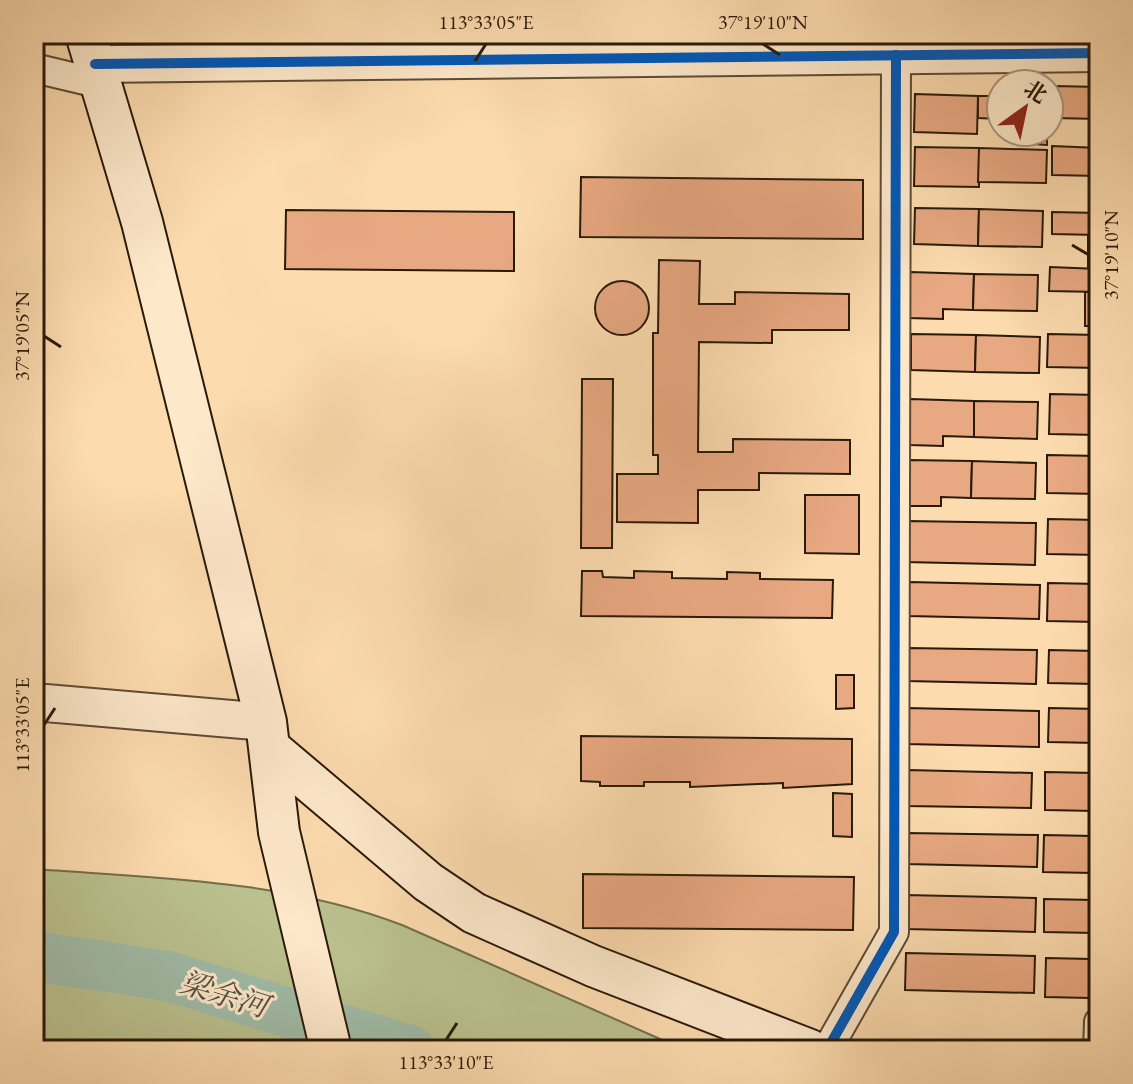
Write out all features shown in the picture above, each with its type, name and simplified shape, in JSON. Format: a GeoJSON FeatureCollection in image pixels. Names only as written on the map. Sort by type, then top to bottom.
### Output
{"type":"FeatureCollection","features":[{"type":"Feature","properties":{"kind":"main road"},"geometry":{"type":"LineString","coordinates":[[94,61],[142,222],[269,736],[331,1050]]}},
{"type":"Feature","properties":{"kind":"main road"},"geometry":{"type":"LineString","coordinates":[[269,736],[428,882],[474,913],[593,966],[810,1050]]}},
{"type":"Feature","properties":{"kind":"main road"},"geometry":{"type":"LineString","coordinates":[[290,842],[348,1050]]}},
{"type":"Feature","properties":{"kind":"street"},"geometry":{"type":"LineString","coordinates":[[827,1050],[894,932],[878,48]]}},
{"type":"Feature","properties":{"kind":"street"},"geometry":{"type":"LineString","coordinates":[[34,68],[94,61],[878,48],[1099,53]]}},
{"type":"Feature","properties":{"kind":"street"},"geometry":{"type":"LineString","coordinates":[[34,702],[269,736]]}},
{"type":"Feature","properties":{"kind":"street"},"geometry":{"type":"LineString","coordinates":[[1098,1050],[1099,1022]]}},
{"type":"Feature","properties":{"kind":"green space"},"geometry":{"type":"Polygon","coordinates":[[[34,869],[220,884],[267,890],[358,910],[402,925],[685,1050],[34,1048],[34,869]]]}},
{"type":"Feature","properties":{"kind":"building"},"geometry":{"type":"Polygon","coordinates":[[[1065,86],[1099,87],[1099,119],[1065,118],[1065,86]]]}},
{"type":"Feature","properties":{"kind":"building"},"geometry":{"type":"Polygon","coordinates":[[[915,94],[978,96],[977,134],[914,132],[915,94]]]}},
{"type":"Feature","properties":{"kind":"building"},"geometry":{"type":"Polygon","coordinates":[[[978,96],[985,96],[985,118],[978,118],[978,96]]]}},
{"type":"Feature","properties":{"kind":"building"},"geometry":{"type":"Polygon","coordinates":[[[915,147],[979,148],[979,187],[914,186],[915,147]]]}},
{"type":"Feature","properties":{"kind":"building"},"geometry":{"type":"Polygon","coordinates":[[[979,148],[1047,150],[1046,183],[978,182],[979,148]]]}},
{"type":"Feature","properties":{"kind":"building"},"geometry":{"type":"Polygon","coordinates":[[[1052,148],[1099,148],[1099,176],[1052,175],[1052,148]]]}},
{"type":"Feature","properties":{"kind":"building"},"geometry":{"type":"Polygon","coordinates":[[[581,177],[863,180],[863,239],[580,237],[581,177]]]}},
{"type":"Feature","properties":{"kind":"building"},"geometry":{"type":"Polygon","coordinates":[[[915,208],[979,209],[978,246],[914,244],[915,208]]]}},
{"type":"Feature","properties":{"kind":"building"},"geometry":{"type":"Polygon","coordinates":[[[979,209],[1043,211],[1042,247],[978,246],[979,209]]]}},
{"type":"Feature","properties":{"kind":"building"},"geometry":{"type":"Polygon","coordinates":[[[286,210],[514,212],[514,271],[285,269],[286,210]]]}},
{"type":"Feature","properties":{"kind":"building"},"geometry":{"type":"Polygon","coordinates":[[[1052,212],[1099,213],[1099,235],[1052,234],[1052,212]]]}},
{"type":"Feature","properties":{"kind":"building"},"geometry":{"type":"Polygon","coordinates":[[[1088,235],[1099,235],[1099,269],[1088,268],[1088,235]]]}},
{"type":"Feature","properties":{"kind":"building"},"geometry":{"type":"Polygon","coordinates":[[[659,260],[700,261],[699,304],[735,304],[735,292],[849,294],[849,330],[772,330],[772,343],[699,342],[698,452],[733,452],[733,439],[850,440],[850,474],[759,473],[759,490],[698,490],[698,523],[617,522],[617,474],[658,474],[658,455],[653,455],[653,333],[658,333],[659,260]]]}},
{"type":"Feature","properties":{"kind":"building"},"geometry":{"type":"Polygon","coordinates":[[[1050,267],[1099,269],[1099,292],[1049,291],[1050,267]]]}},
{"type":"Feature","properties":{"kind":"building"},"geometry":{"type":"Polygon","coordinates":[[[910,272],[974,274],[973,310],[943,309],[943,319],[909,318],[910,272]]]}},
{"type":"Feature","properties":{"kind":"building"},"geometry":{"type":"Polygon","coordinates":[[[974,274],[1038,275],[1037,311],[973,310],[974,274]]]}},
{"type":"Feature","properties":{"kind":"building"},"geometry":{"type":"Polygon","coordinates":[[[622,281],[633,283],[641,289],[647,297],[647,319],[641,327],[633,333],[622,335],[611,333],[603,327],[597,319],[595,308],[597,297],[603,289],[611,283],[622,281]]]}},
{"type":"Feature","properties":{"kind":"building"},"geometry":{"type":"Polygon","coordinates":[[[1085,292],[1099,292],[1099,326],[1085,326],[1085,292]]]}},
{"type":"Feature","properties":{"kind":"building"},"geometry":{"type":"Polygon","coordinates":[[[911,334],[976,335],[975,372],[911,370],[911,334]]]}},
{"type":"Feature","properties":{"kind":"building"},"geometry":{"type":"Polygon","coordinates":[[[1048,334],[1099,335],[1099,368],[1047,367],[1048,334]]]}},
{"type":"Feature","properties":{"kind":"building"},"geometry":{"type":"Polygon","coordinates":[[[976,335],[1040,337],[1039,373],[975,372],[976,335]]]}},
{"type":"Feature","properties":{"kind":"building"},"geometry":{"type":"Polygon","coordinates":[[[582,379],[613,379],[612,548],[581,548],[582,379]]]}},
{"type":"Feature","properties":{"kind":"building"},"geometry":{"type":"Polygon","coordinates":[[[1050,394],[1099,395],[1099,435],[1049,434],[1050,394]]]}},
{"type":"Feature","properties":{"kind":"building"},"geometry":{"type":"Polygon","coordinates":[[[910,399],[974,401],[974,437],[943,436],[943,446],[909,445],[910,399]]]}},
{"type":"Feature","properties":{"kind":"building"},"geometry":{"type":"Polygon","coordinates":[[[974,401],[1038,402],[1037,439],[974,437],[974,401]]]}},
{"type":"Feature","properties":{"kind":"building"},"geometry":{"type":"Polygon","coordinates":[[[1047,455],[1099,456],[1099,494],[1047,493],[1047,455]]]}},
{"type":"Feature","properties":{"kind":"building"},"geometry":{"type":"Polygon","coordinates":[[[907,460],[972,461],[971,498],[941,497],[941,506],[907,506],[907,460]]]}},
{"type":"Feature","properties":{"kind":"building"},"geometry":{"type":"Polygon","coordinates":[[[972,461],[1036,463],[1035,499],[971,498],[972,461]]]}},
{"type":"Feature","properties":{"kind":"building"},"geometry":{"type":"Polygon","coordinates":[[[805,495],[859,495],[859,554],[805,553],[805,495]]]}},
{"type":"Feature","properties":{"kind":"building"},"geometry":{"type":"Polygon","coordinates":[[[1048,519],[1099,520],[1099,555],[1047,554],[1048,519]]]}},
{"type":"Feature","properties":{"kind":"building"},"geometry":{"type":"Polygon","coordinates":[[[906,521],[1036,523],[1035,565],[905,562],[906,521]]]}},
{"type":"Feature","properties":{"kind":"building"},"geometry":{"type":"Polygon","coordinates":[[[582,571],[602,571],[603,577],[634,578],[634,571],[672,572],[672,578],[727,579],[727,572],[760,573],[760,579],[833,580],[832,618],[581,616],[582,571]]]}},
{"type":"Feature","properties":{"kind":"building"},"geometry":{"type":"Polygon","coordinates":[[[909,582],[1040,585],[1039,619],[909,616],[909,582]]]}},
{"type":"Feature","properties":{"kind":"building"},"geometry":{"type":"Polygon","coordinates":[[[1048,583],[1099,584],[1098,622],[1047,621],[1048,583]]]}},
{"type":"Feature","properties":{"kind":"building"},"geometry":{"type":"Polygon","coordinates":[[[907,648],[1037,650],[1036,684],[907,681],[907,648]]]}},
{"type":"Feature","properties":{"kind":"building"},"geometry":{"type":"Polygon","coordinates":[[[1049,650],[1097,651],[1096,684],[1048,683],[1049,650]]]}},
{"type":"Feature","properties":{"kind":"building"},"geometry":{"type":"Polygon","coordinates":[[[836,675],[854,675],[854,708],[836,709],[836,675]]]}},
{"type":"Feature","properties":{"kind":"building"},"geometry":{"type":"Polygon","coordinates":[[[906,708],[1039,711],[1039,747],[906,744],[906,708]]]}},
{"type":"Feature","properties":{"kind":"building"},"geometry":{"type":"Polygon","coordinates":[[[1049,708],[1099,709],[1098,743],[1048,742],[1049,708]]]}},
{"type":"Feature","properties":{"kind":"building"},"geometry":{"type":"Polygon","coordinates":[[[581,736],[852,739],[852,784],[783,788],[783,783],[690,787],[690,782],[644,782],[644,786],[600,786],[600,782],[581,781],[581,736]]]}},
{"type":"Feature","properties":{"kind":"building"},"geometry":{"type":"Polygon","coordinates":[[[908,770],[1032,773],[1031,808],[907,806],[908,770]]]}},
{"type":"Feature","properties":{"kind":"building"},"geometry":{"type":"Polygon","coordinates":[[[1045,772],[1096,773],[1096,811],[1045,810],[1045,772]]]}},
{"type":"Feature","properties":{"kind":"building"},"geometry":{"type":"Polygon","coordinates":[[[833,793],[852,794],[852,837],[833,836],[833,793]]]}},
{"type":"Feature","properties":{"kind":"building"},"geometry":{"type":"Polygon","coordinates":[[[907,833],[1038,835],[1037,867],[906,864],[907,833]]]}},
{"type":"Feature","properties":{"kind":"building"},"geometry":{"type":"Polygon","coordinates":[[[1044,835],[1093,836],[1093,873],[1043,872],[1044,835]]]}},
{"type":"Feature","properties":{"kind":"building"},"geometry":{"type":"Polygon","coordinates":[[[583,874],[854,877],[853,930],[583,928],[583,874]]]}},
{"type":"Feature","properties":{"kind":"building"},"geometry":{"type":"Polygon","coordinates":[[[905,895],[1036,898],[1035,932],[905,929],[905,895]]]}},
{"type":"Feature","properties":{"kind":"building"},"geometry":{"type":"Polygon","coordinates":[[[1044,899],[1094,900],[1094,933],[1044,932],[1044,899]]]}},
{"type":"Feature","properties":{"kind":"building"},"geometry":{"type":"Polygon","coordinates":[[[906,953],[1035,956],[1034,993],[905,990],[906,953]]]}},
{"type":"Feature","properties":{"kind":"building"},"geometry":{"type":"Polygon","coordinates":[[[1046,958],[1091,959],[1090,998],[1045,997],[1046,958]]]}},
{"type":"Feature","properties":{"kind":"waterway","name":"梁余河"},"geometry":{"type":"LineString","coordinates":[[34,956],[168,976],[410,1050]]}},
{"type":"Feature","properties":{"kind":"cycle path"},"geometry":{"type":"LineString","coordinates":[[95,64],[1099,53]]}},
{"type":"Feature","properties":{"kind":"cycle path"},"geometry":{"type":"LineString","coordinates":[[827,1050],[894,932],[896,55]]}}]}
